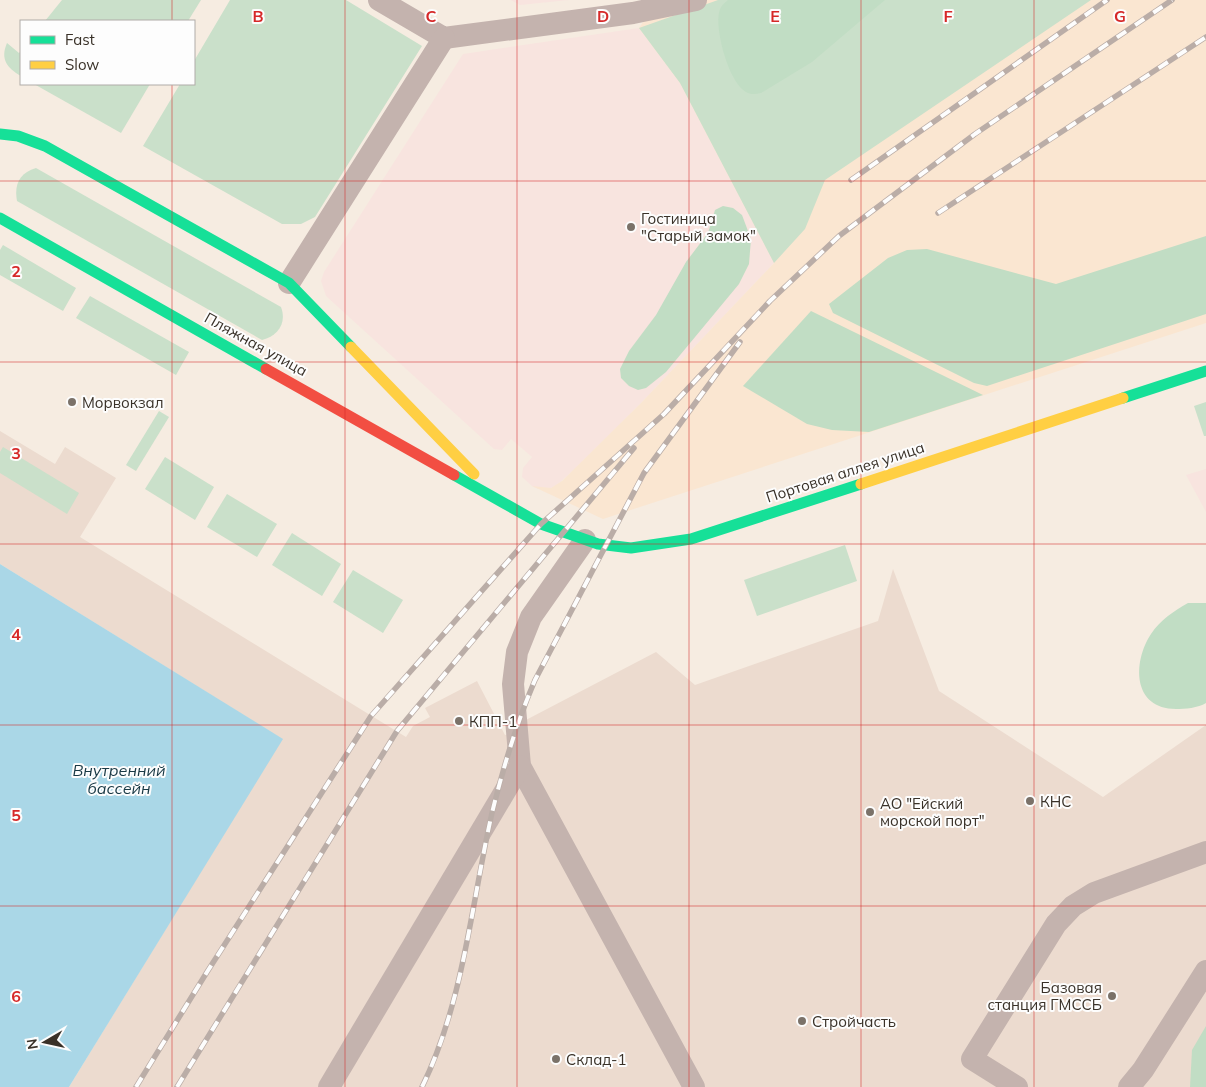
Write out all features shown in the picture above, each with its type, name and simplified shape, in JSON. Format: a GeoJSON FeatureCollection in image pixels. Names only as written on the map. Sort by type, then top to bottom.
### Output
{"type":"FeatureCollection","features":[{"type":"Feature","properties":{"kind":"street"},"geometry":{"type":"LineString","coordinates":[[0,134],[25,138],[45,146],[289,283],[496,497]]}},
{"type":"Feature","properties":{"kind":"street","name":"Пляжная улица"},"geometry":{"type":"LineString","coordinates":[[0,218],[496,497]]}},
{"type":"Feature","properties":{"kind":"street","name":"Портовая аллея улица"},"geometry":{"type":"LineString","coordinates":[[496,497],[542,524],[585,540],[625,549],[663,545],[691,539],[1206,371]]}},
{"type":"Feature","properties":{"kind":"lane"},"geometry":{"type":"LineString","coordinates":[[379,0],[444,38],[633,13],[696,0]]}},
{"type":"Feature","properties":{"kind":"lane"},"geometry":{"type":"LineString","coordinates":[[289,283],[444,38]]}},
{"type":"Feature","properties":{"kind":"lane"},"geometry":{"type":"LineString","coordinates":[[585,540],[531,617],[517,652],[512,684],[520,766],[694,1087]]}},
{"type":"Feature","properties":{"kind":"lane"},"geometry":{"type":"LineString","coordinates":[[329,1087],[520,766]]}},
{"type":"Feature","properties":{"kind":"lane"},"geometry":{"type":"LineString","coordinates":[[1017,1087],[972,1059],[1056,924],[1074,906],[1094,893],[1206,852]]}},
{"type":"Feature","properties":{"kind":"lane"},"geometry":{"type":"LineString","coordinates":[[1129,1087],[1143,1070],[1206,971]]}},
{"type":"Feature","properties":{"kind":"shaded area"},"geometry":{"type":"Polygon","coordinates":[[[511,0],[569,0],[520,5],[511,0]]]}},
{"type":"Feature","properties":{"kind":"shaded area"},"geometry":{"type":"Polygon","coordinates":[[[658,0],[1206,0],[1206,323],[603,519],[532,486],[551,488],[562,481],[641,403],[774,263],[680,83],[639,28],[658,0]]]}},
{"type":"Feature","properties":{"kind":"shaded area"},"geometry":{"type":"Polygon","coordinates":[[[639,28],[680,83],[774,263],[641,403],[580,464],[557,485],[551,488],[538,489],[522,477],[523,468],[532,457],[511,439],[502,450],[494,449],[326,296],[321,281],[324,272],[463,54],[639,28]]]}},
{"type":"Feature","properties":{"kind":"shaded area","name":"АО \"Ейский морской порт\""},"geometry":{"type":"Polygon","coordinates":[[[0,431],[55,464],[65,447],[116,478],[80,537],[406,737],[413,726],[430,717],[425,708],[477,681],[505,735],[527,730],[524,721],[656,652],[695,685],[878,621],[893,569],[939,691],[1103,797],[1206,725],[1206,1087],[69,1087],[282,739],[0,564],[0,431]]]}},
{"type":"Feature","properties":{"kind":"shaded area"},"geometry":{"type":"Polygon","coordinates":[[[1206,469],[1206,512],[1186,475],[1206,469]]]}},
{"type":"Feature","properties":{"kind":"green space"},"geometry":{"type":"Polygon","coordinates":[[[62,0],[201,0],[189,20],[46,20],[62,0]]]}},
{"type":"Feature","properties":{"kind":"green space"},"geometry":{"type":"Polygon","coordinates":[[[230,0],[346,0],[422,46],[315,217],[301,224],[282,224],[143,146],[179,85],[195,85],[195,59],[230,0]]]}},
{"type":"Feature","properties":{"kind":"green space"},"geometry":{"type":"Polygon","coordinates":[[[718,0],[1091,0],[825,180],[805,229],[774,263],[680,83],[639,28],[718,0]]]}},
{"type":"Feature","properties":{"kind":"green space"},"geometry":{"type":"Polygon","coordinates":[[[728,0],[885,0],[812,62],[761,93],[750,94],[740,87],[734,78],[721,44],[718,21],[719,13],[723,4],[728,0]]]}},
{"type":"Feature","properties":{"kind":"green space"},"geometry":{"type":"Polygon","coordinates":[[[7,43],[20,52],[20,75],[12,70],[6,62],[5,49],[7,43]]]}},
{"type":"Feature","properties":{"kind":"green space"},"geometry":{"type":"Polygon","coordinates":[[[36,85],[149,85],[121,133],[36,85]]]}},
{"type":"Feature","properties":{"kind":"green space"},"geometry":{"type":"Polygon","coordinates":[[[36,168],[281,307],[283,318],[280,328],[273,335],[262,340],[17,201],[16,190],[19,180],[25,173],[36,168]]]}},
{"type":"Feature","properties":{"kind":"green space"},"geometry":{"type":"Polygon","coordinates":[[[723,206],[733,208],[742,215],[751,239],[749,264],[739,284],[666,372],[646,388],[638,390],[629,386],[621,378],[620,369],[629,351],[656,315],[686,262],[708,233],[715,210],[723,206]]]}},
{"type":"Feature","properties":{"kind":"green space"},"geometry":{"type":"Polygon","coordinates":[[[1206,236],[1206,314],[987,386],[974,383],[833,313],[829,304],[888,258],[907,250],[927,249],[1056,284],[1206,236]]]}},
{"type":"Feature","properties":{"kind":"green space"},"geometry":{"type":"Polygon","coordinates":[[[3,245],[76,288],[63,311],[0,275],[0,250],[3,245]]]}},
{"type":"Feature","properties":{"kind":"green space"},"geometry":{"type":"Polygon","coordinates":[[[90,296],[189,352],[176,375],[76,318],[90,296]]]}},
{"type":"Feature","properties":{"kind":"green space"},"geometry":{"type":"Polygon","coordinates":[[[811,311],[983,395],[869,432],[832,430],[807,424],[743,386],[811,311]]]}},
{"type":"Feature","properties":{"kind":"green space"},"geometry":{"type":"Polygon","coordinates":[[[1206,402],[1206,436],[1204,436],[1194,406],[1206,402]]]}},
{"type":"Feature","properties":{"kind":"green space"},"geometry":{"type":"Polygon","coordinates":[[[159,411],[169,417],[136,471],[126,465],[159,411]]]}},
{"type":"Feature","properties":{"kind":"green space"},"geometry":{"type":"Polygon","coordinates":[[[3,447],[79,493],[67,514],[0,473],[0,452],[3,447]]]}},
{"type":"Feature","properties":{"kind":"green space"},"geometry":{"type":"Polygon","coordinates":[[[165,457],[214,487],[195,520],[145,489],[165,457]]]}},
{"type":"Feature","properties":{"kind":"green space"},"geometry":{"type":"Polygon","coordinates":[[[227,494],[277,524],[257,557],[207,527],[227,494]]]}},
{"type":"Feature","properties":{"kind":"green space"},"geometry":{"type":"Polygon","coordinates":[[[292,533],[341,564],[322,596],[272,565],[292,533]]]}},
{"type":"Feature","properties":{"kind":"green space"},"geometry":{"type":"Polygon","coordinates":[[[845,545],[857,581],[757,616],[744,580],[845,545]]]}},
{"type":"Feature","properties":{"kind":"green space"},"geometry":{"type":"Polygon","coordinates":[[[353,570],[403,600],[383,633],[333,602],[353,570]]]}},
{"type":"Feature","properties":{"kind":"green space"},"geometry":{"type":"Polygon","coordinates":[[[1188,603],[1206,603],[1206,703],[1199,706],[1176,709],[1162,707],[1151,701],[1144,693],[1140,682],[1141,658],[1151,634],[1159,624],[1188,603]]]}},
{"type":"Feature","properties":{"kind":"green space"},"geometry":{"type":"Polygon","coordinates":[[[1206,1026],[1206,1087],[1190,1087],[1192,1050],[1206,1026]]]}},
{"type":"Feature","properties":{"kind":"water","name":"Внутренний бассейн"},"geometry":{"type":"Polygon","coordinates":[[[0,564],[283,739],[69,1087],[0,1087],[0,564]]]}},
{"type":"Feature","properties":{"kind":"railway"},"geometry":{"type":"LineString","coordinates":[[851,180],[1107,0]]}},
{"type":"Feature","properties":{"kind":"railway"},"geometry":{"type":"LineString","coordinates":[[136,1087],[207,972],[371,716],[541,524],[664,414],[770,301],[839,236],[975,134],[1172,0]]}},
{"type":"Feature","properties":{"kind":"railway"},"geometry":{"type":"LineString","coordinates":[[938,213],[1206,37]]}},
{"type":"Feature","properties":{"kind":"railway"},"geometry":{"type":"LineString","coordinates":[[422,1087],[448,1021],[465,952],[496,796],[528,696],[644,473],[740,342]]}},
{"type":"Feature","properties":{"kind":"railway"},"geometry":{"type":"LineString","coordinates":[[177,1087],[397,731],[634,448]]}},
{"type":"Feature","properties":{"kind":"traffic: fast"},"geometry":{"type":"LineString","coordinates":[[0,134],[18,136],[45,146],[289,283],[351,347]]}},
{"type":"Feature","properties":{"kind":"traffic: fast"},"geometry":{"type":"LineString","coordinates":[[0,218],[266,369]]}},
{"type":"Feature","properties":{"kind":"traffic: fast"},"geometry":{"type":"LineString","coordinates":[[1123,398],[1206,371]]}},
{"type":"Feature","properties":{"kind":"traffic: fast"},"geometry":{"type":"LineString","coordinates":[[454,475],[541,524],[598,544],[631,548],[691,539],[861,484]]}},
{"type":"Feature","properties":{"kind":"traffic: slow"},"geometry":{"type":"LineString","coordinates":[[351,347],[474,474]]}},
{"type":"Feature","properties":{"kind":"traffic: slow"},"geometry":{"type":"LineString","coordinates":[[861,484],[1123,398]]}},
{"type":"Feature","properties":{"kind":"traffic: jam"},"geometry":{"type":"LineString","coordinates":[[266,369],[454,475]]}},
{"type":"Feature","properties":{"kind":"place","name":"Гостиница \"Старый замок\""},"geometry":{"type":"Point","coordinates":[631,227]}},
{"type":"Feature","properties":{"kind":"place","name":"Морвокзал"},"geometry":{"type":"Point","coordinates":[72,402]}},
{"type":"Feature","properties":{"kind":"place","name":"КПП-1"},"geometry":{"type":"Point","coordinates":[459,721]}},
{"type":"Feature","properties":{"kind":"place","name":"КНС"},"geometry":{"type":"Point","coordinates":[1030,801]}},
{"type":"Feature","properties":{"kind":"place","name":"АО \"Ейский морской порт\""},"geometry":{"type":"Point","coordinates":[870,812]}},
{"type":"Feature","properties":{"kind":"place","name":"Базовая станция ГМССБ"},"geometry":{"type":"Point","coordinates":[1112,996]}},
{"type":"Feature","properties":{"kind":"place","name":"Стройчасть"},"geometry":{"type":"Point","coordinates":[802,1021]}},
{"type":"Feature","properties":{"kind":"place","name":"Склад-1"},"geometry":{"type":"Point","coordinates":[556,1059]}}]}
